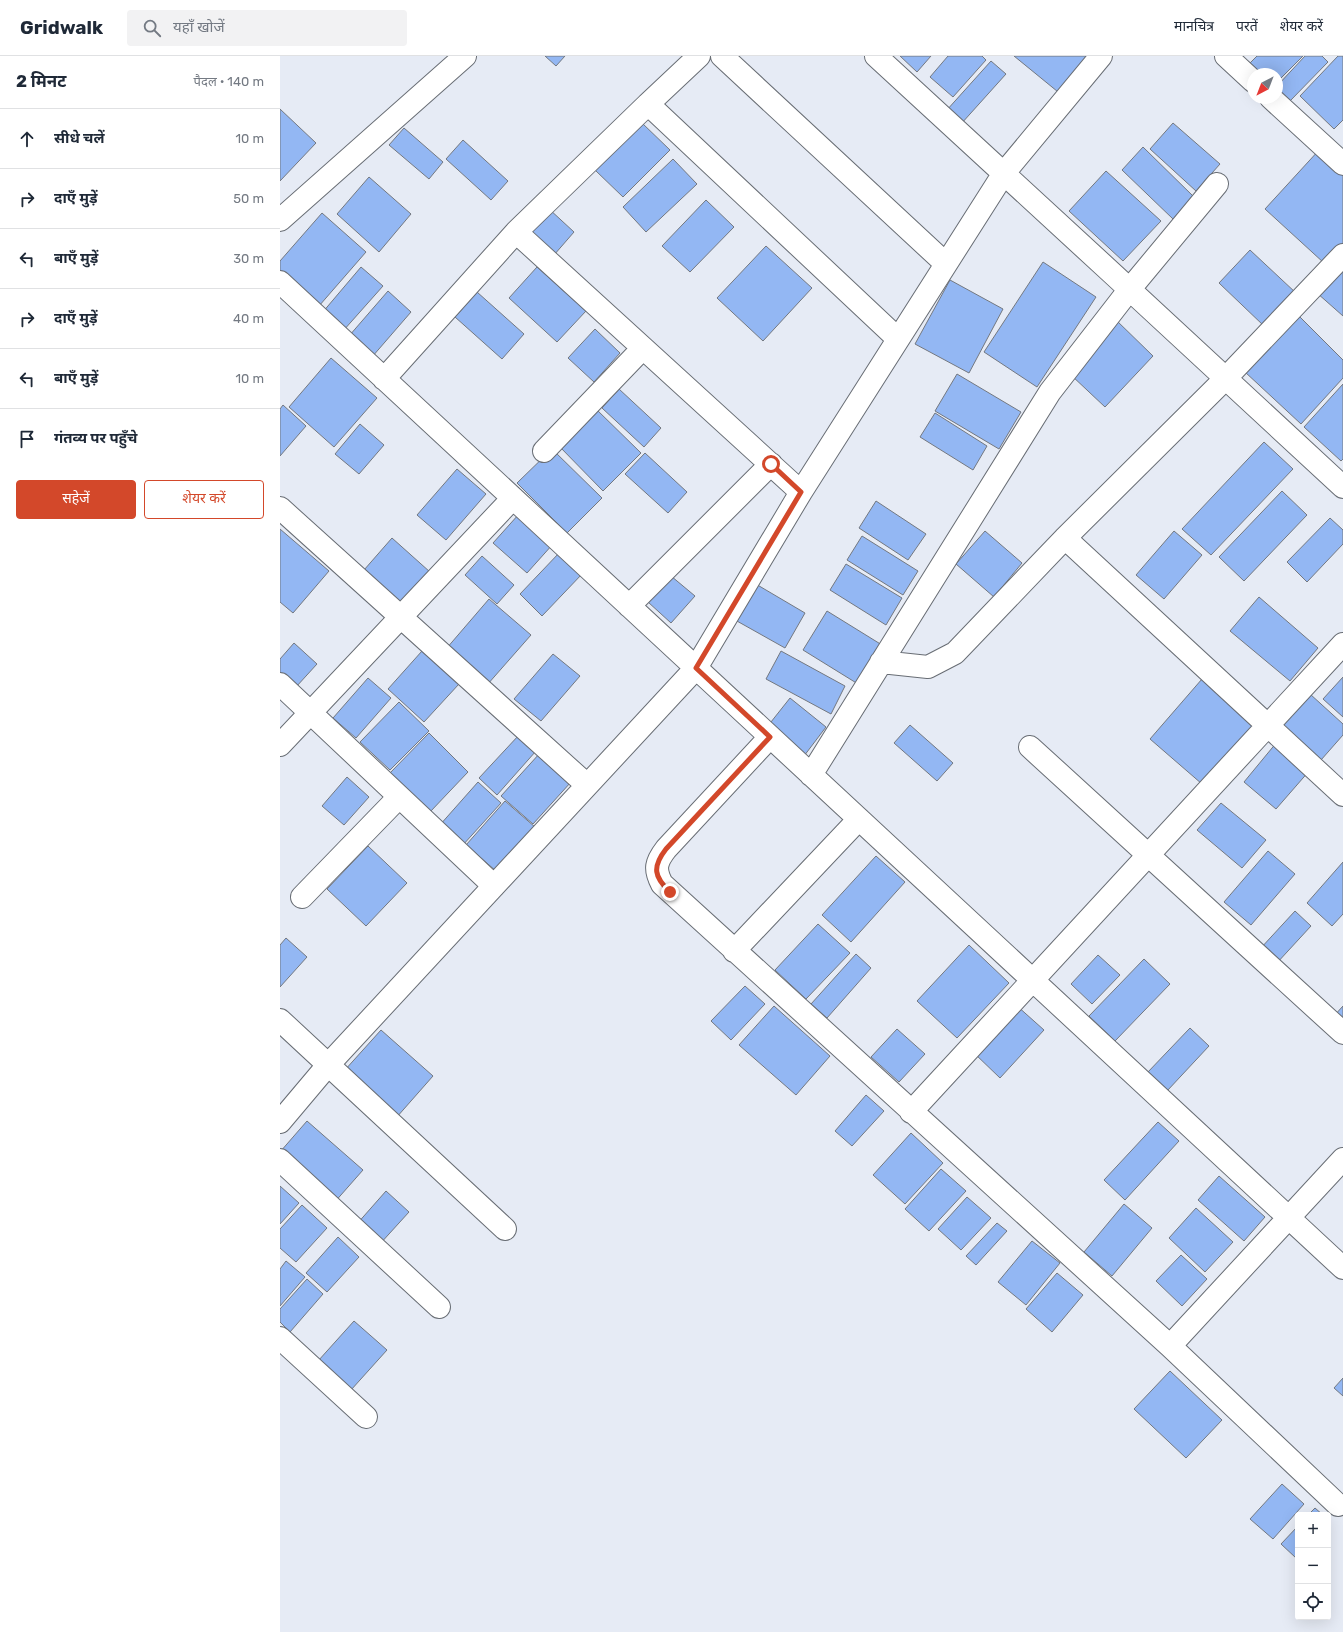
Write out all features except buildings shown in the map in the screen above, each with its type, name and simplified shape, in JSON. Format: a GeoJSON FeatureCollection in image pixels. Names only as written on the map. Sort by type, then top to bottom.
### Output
{"type":"FeatureCollection","features":[{"type":"Feature","properties":{"kind":"street"},"geometry":{"type":"LineString","coordinates":[[280,220],[465,56]]}},
{"type":"Feature","properties":{"kind":"street"},"geometry":{"type":"LineString","coordinates":[[384,379],[516,232],[699,56]]}},
{"type":"Feature","properties":{"kind":"street"},"geometry":{"type":"LineString","coordinates":[[722,56],[946,264]]}},
{"type":"Feature","properties":{"kind":"street"},"geometry":{"type":"LineString","coordinates":[[876,56],[1225,379],[1339,476]]}},
{"type":"Feature","properties":{"kind":"street"},"geometry":{"type":"LineString","coordinates":[[280,1122],[328,1065],[696,668],[801,492],[1004,173],[1101,56]]}},
{"type":"Feature","properties":{"kind":"street"},"geometry":{"type":"LineString","coordinates":[[1226,56],[1247,75]]}},
{"type":"Feature","properties":{"kind":"street"},"geometry":{"type":"LineString","coordinates":[[648,104],[898,339]]}},
{"type":"Feature","properties":{"kind":"street"},"geometry":{"type":"LineString","coordinates":[[1278,104],[1343,164]]}},
{"type":"Feature","properties":{"kind":"street"},"geometry":{"type":"LineString","coordinates":[[811,775],[1050,392],[1129,290],[1217,184]]}},
{"type":"Feature","properties":{"kind":"street"},"geometry":{"type":"LineString","coordinates":[[516,232],[801,492]]}},
{"type":"Feature","properties":{"kind":"street"},"geometry":{"type":"LineString","coordinates":[[881,662],[928,668],[955,653],[1065,538],[1225,379],[1343,255]]}},
{"type":"Feature","properties":{"kind":"street"},"geometry":{"type":"LineString","coordinates":[[280,282],[1343,1268]]}},
{"type":"Feature","properties":{"kind":"street"},"geometry":{"type":"LineString","coordinates":[[544,451],[643,348]]}},
{"type":"Feature","properties":{"kind":"street"},"geometry":{"type":"LineString","coordinates":[[629,606],[771,464]]}},
{"type":"Feature","properties":{"kind":"street"},"geometry":{"type":"LineString","coordinates":[[280,745],[513,498]]}},
{"type":"Feature","properties":{"kind":"street"},"geometry":{"type":"LineString","coordinates":[[280,508],[587,785]]}},
{"type":"Feature","properties":{"kind":"street"},"geometry":{"type":"LineString","coordinates":[[1065,538],[1343,795]]}},
{"type":"Feature","properties":{"kind":"street"},"geometry":{"type":"LineString","coordinates":[[911,1112],[1343,644]]}},
{"type":"Feature","properties":{"kind":"street"},"geometry":{"type":"LineString","coordinates":[[280,684],[494,886]]}},
{"type":"Feature","properties":{"kind":"street"},"geometry":{"type":"LineString","coordinates":[[770,737],[658,859],[657,876],[662,884],[1170,1346],[1338,1505]]}},
{"type":"Feature","properties":{"kind":"street"},"geometry":{"type":"LineString","coordinates":[[1030,747],[1343,1033]]}},
{"type":"Feature","properties":{"kind":"street"},"geometry":{"type":"LineString","coordinates":[[302,897],[399,797]]}},
{"type":"Feature","properties":{"kind":"street"},"geometry":{"type":"LineString","coordinates":[[734,951],[859,819]]}},
{"type":"Feature","properties":{"kind":"street"},"geometry":{"type":"LineString","coordinates":[[280,1020],[505,1229]]}},
{"type":"Feature","properties":{"kind":"street"},"geometry":{"type":"LineString","coordinates":[[1170,1346],[1343,1159]]}},
{"type":"Feature","properties":{"kind":"street"},"geometry":{"type":"LineString","coordinates":[[280,1160],[439,1307]]}},
{"type":"Feature","properties":{"kind":"street"},"geometry":{"type":"LineString","coordinates":[[280,1338],[366,1417]]}},
{"type":"Feature","properties":{"kind":"route"},"geometry":{"type":"LineString","coordinates":[[670,892],[657,876],[656,870],[658,859],[770,737],[696,668],[801,492],[771,464]]}}]}
